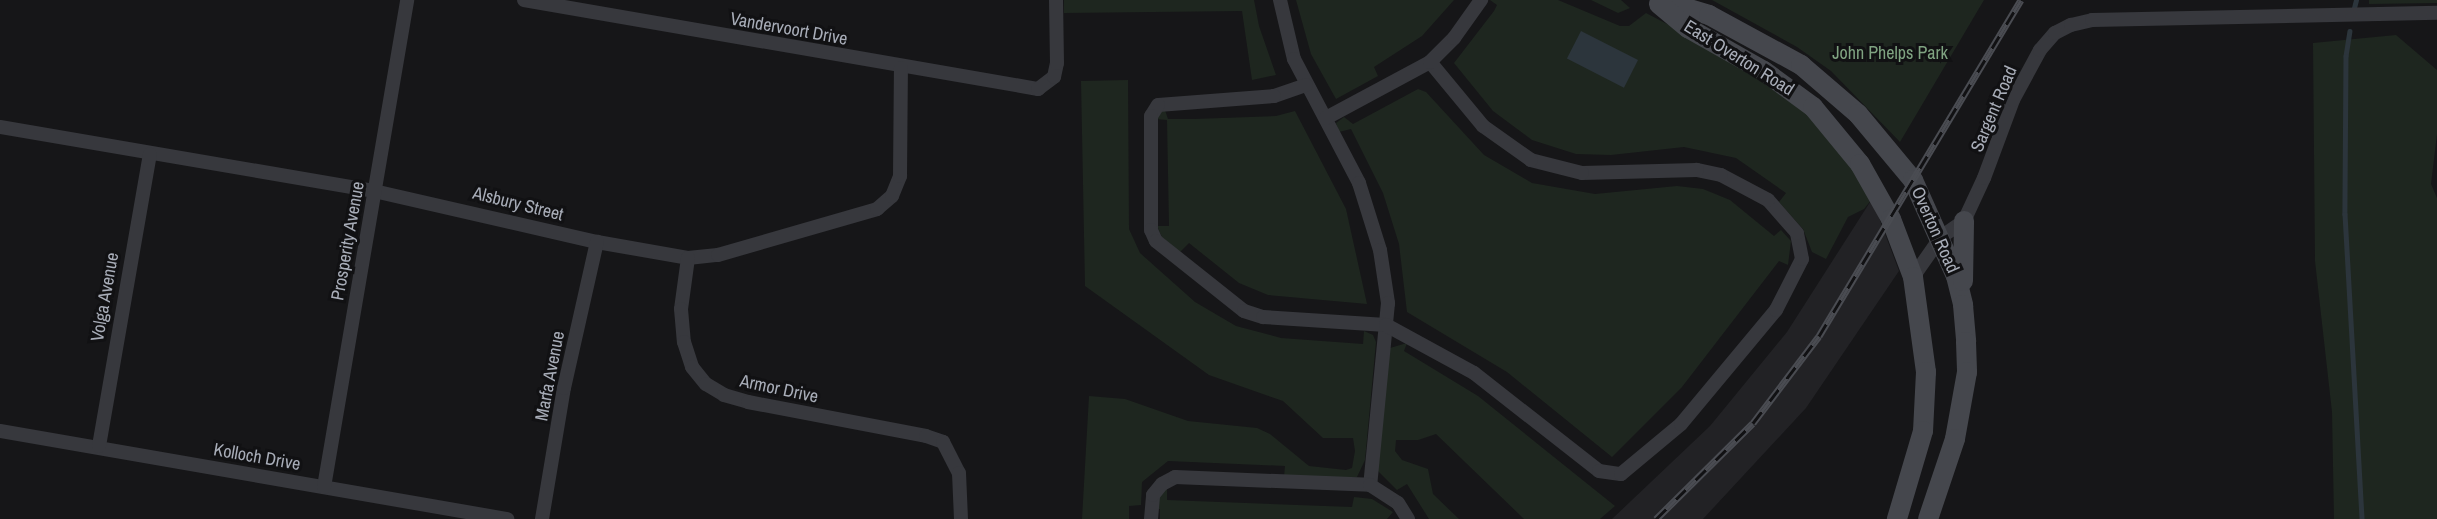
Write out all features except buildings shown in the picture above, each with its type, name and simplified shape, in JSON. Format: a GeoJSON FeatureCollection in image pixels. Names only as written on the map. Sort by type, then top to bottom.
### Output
{"type":"FeatureCollection","features":[{"type":"Feature","properties":{"kind":"street","name":"Prosperity Avenue"},"geometry":{"type":"LineString","coordinates":[[324,487],[407,0]]}},
{"type":"Feature","properties":{"kind":"street","name":"Vandervoort Drive"},"geometry":{"type":"LineString","coordinates":[[524,0],[901,68],[1038,89],[1048,84],[1057,63],[1056,0]]}},
{"type":"Feature","properties":{"kind":"street"},"geometry":{"type":"LineString","coordinates":[[1280,0],[1284,28],[1306,85],[1326,118],[1373,217],[1386,282],[1386,325],[1370,486]]}},
{"type":"Feature","properties":{"kind":"street"},"geometry":{"type":"LineString","coordinates":[[1326,118],[1430,62],[1454,38],[1481,0]]}},
{"type":"Feature","properties":{"kind":"street","name":"East Overton Road"},"geometry":{"type":"LineString","coordinates":[[1654,0],[1688,28],[1764,71],[1813,107],[1844,141],[1878,192],[1913,277],[1926,372],[1923,431],[1899,515]]}},
{"type":"Feature","properties":{"kind":"street","name":"Overton Road"},"geometry":{"type":"LineString","coordinates":[[1660,0],[1704,7],[1801,64],[1858,114],[1913,180],[1941,237],[1964,305],[1964,396],[1955,439],[1928,519]]}},
{"type":"Feature","properties":{"kind":"street","name":"Sargent Road"},"geometry":{"type":"LineString","coordinates":[[1964,221],[1984,178],[2013,100],[2040,50],[2055,33],[2071,25],[2092,20],[2437,13]]}},
{"type":"Feature","properties":{"kind":"street"},"geometry":{"type":"LineString","coordinates":[[1306,85],[1274,96],[1158,105],[1151,116],[1152,230],[1165,250],[1244,311],[1263,317],[1386,325],[1474,373],[1599,471],[1621,474],[1681,424],[1735,364],[1776,310],[1802,259],[1797,233],[1785,216],[1748,186],[1721,175],[1697,170],[1582,173],[1531,160],[1483,126],[1430,62]]}},
{"type":"Feature","properties":{"kind":"street","name":"Alsbury Street"},"geometry":{"type":"LineString","coordinates":[[0,127],[374,191],[597,242],[688,258],[718,255],[877,209],[892,196],[900,176],[901,68]]}},
{"type":"Feature","properties":{"kind":"street","name":"Volga Avenue"},"geometry":{"type":"LineString","coordinates":[[99,446],[150,154]]}},
{"type":"Feature","properties":{"kind":"street"},"geometry":{"type":"LineString","coordinates":[[1913,277],[1941,237],[1964,221]]}},
{"type":"Feature","properties":{"kind":"street"},"geometry":{"type":"LineString","coordinates":[[1964,221],[1964,305]]}},
{"type":"Feature","properties":{"kind":"street","name":"Marfa Avenue"},"geometry":{"type":"LineString","coordinates":[[543,519],[564,388],[597,242]]}},
{"type":"Feature","properties":{"kind":"street","name":"Armor Drive"},"geometry":{"type":"LineString","coordinates":[[688,258],[681,309],[684,342],[692,367],[706,384],[724,395],[748,402],[926,436],[943,442],[959,473],[961,519]]}},
{"type":"Feature","properties":{"kind":"street","name":"Kolloch Drive"},"geometry":{"type":"LineString","coordinates":[[0,431],[99,446],[507,519]]}},
{"type":"Feature","properties":{"kind":"street"},"geometry":{"type":"LineString","coordinates":[[1151,519],[1153,495],[1162,484],[1175,477],[1370,486],[1398,503],[1408,519]]}},
{"type":"Feature","properties":{"kind":"street"},"geometry":{"type":"LineString","coordinates":[[1899,515],[1919,519]]}},
{"type":"Feature","properties":{"kind":"shaded area"},"geometry":{"type":"Polygon","coordinates":[[[1581,31],[1638,60],[1624,88],[1567,59],[1581,31]]]}},
{"type":"Feature","properties":{"kind":"shaded area"},"geometry":{"type":"Polygon","coordinates":[[[1872,199],[1899,271],[1806,408],[1703,519],[1612,519],[1710,426],[1787,332],[1872,199]]]}},
{"type":"Feature","properties":{"kind":"green space"},"geometry":{"type":"Polygon","coordinates":[[[1064,0],[1254,0],[1259,26],[1276,75],[1252,80],[1242,11],[1064,13],[1064,0]]]}},
{"type":"Feature","properties":{"kind":"green space"},"geometry":{"type":"Polygon","coordinates":[[[1296,0],[1454,0],[1422,36],[1374,67],[1378,76],[1336,99],[1311,54],[1296,0]]]}},
{"type":"Feature","properties":{"kind":"green space"},"geometry":{"type":"Polygon","coordinates":[[[1490,0],[1558,0],[1620,26],[1629,26],[1646,13],[1763,74],[1830,128],[1872,199],[1864,209],[1848,217],[1826,259],[1812,252],[1803,229],[1779,202],[1786,193],[1736,158],[1684,147],[1611,155],[1576,154],[1532,140],[1493,111],[1454,63],[1494,11],[1497,5],[1490,0]]]}},
{"type":"Feature","properties":{"kind":"green space"},"geometry":{"type":"Polygon","coordinates":[[[1591,0],[1621,0],[1630,8],[1618,13],[1591,0]]]}},
{"type":"Feature","properties":{"kind":"green space","name":"John Phelps Park"},"geometry":{"type":"Polygon","coordinates":[[[1712,0],[1984,0],[1900,142],[1831,71],[1797,47],[1712,0]]]}},
{"type":"Feature","properties":{"kind":"green space"},"geometry":{"type":"Polygon","coordinates":[[[2369,0],[2437,0],[2437,3],[2369,4],[2369,0]]]}},
{"type":"Feature","properties":{"kind":"green space"},"geometry":{"type":"Polygon","coordinates":[[[2396,35],[2437,70],[2437,134],[2431,184],[2437,198],[2437,519],[2334,519],[2332,412],[2315,261],[2313,43],[2396,35]]]}},
{"type":"Feature","properties":{"kind":"green space"},"geometry":{"type":"Polygon","coordinates":[[[1128,80],[1129,229],[1140,253],[1195,302],[1236,326],[1281,338],[1363,344],[1364,331],[1373,335],[1376,342],[1365,460],[1357,477],[1284,477],[1285,466],[1168,461],[1142,482],[1141,505],[1129,506],[1129,519],[1082,519],[1089,396],[1125,399],[1188,421],[1257,428],[1270,434],[1309,466],[1346,470],[1352,468],[1355,451],[1353,438],[1323,438],[1283,401],[1209,375],[1085,286],[1081,81],[1128,80]]]}},
{"type":"Feature","properties":{"kind":"green space"},"geometry":{"type":"Polygon","coordinates":[[[1418,89],[1426,92],[1484,155],[1532,183],[1595,194],[1677,186],[1703,189],[1730,200],[1774,236],[1781,230],[1791,241],[1788,265],[1779,261],[1682,387],[1612,457],[1507,372],[1407,312],[1399,244],[1383,193],[1351,129],[1339,132],[1336,123],[1344,117],[1353,124],[1418,89]]]}},
{"type":"Feature","properties":{"kind":"green space"},"geometry":{"type":"Polygon","coordinates":[[[1164,107],[1168,119],[1276,116],[1295,111],[1346,209],[1367,304],[1268,295],[1239,283],[1189,243],[1180,252],[1162,237],[1157,226],[1169,226],[1167,120],[1156,119],[1164,107]]]}},
{"type":"Feature","properties":{"kind":"green space"},"geometry":{"type":"Polygon","coordinates":[[[1407,343],[1404,351],[1478,396],[1615,506],[1600,519],[1524,519],[1436,434],[1418,440],[1396,440],[1395,451],[1402,460],[1428,469],[1433,494],[1459,519],[1429,519],[1407,484],[1397,490],[1377,470],[1390,348],[1407,343]]]}},
{"type":"Feature","properties":{"kind":"green space"},"geometry":{"type":"Polygon","coordinates":[[[1167,486],[1167,500],[1352,507],[1354,497],[1372,499],[1393,512],[1387,519],[1160,519],[1160,509],[1154,509],[1155,500],[1167,486]]]}},
{"type":"Feature","properties":{"kind":"waterway"},"geometry":{"type":"LineString","coordinates":[[2354,8],[2356,0]]}},
{"type":"Feature","properties":{"kind":"waterway"},"geometry":{"type":"LineString","coordinates":[[2350,31],[2346,56],[2345,214],[2362,519]]}},
{"type":"Feature","properties":{"kind":"railway"},"geometry":{"type":"LineString","coordinates":[[1656,519],[1753,423],[1819,336],[2021,0]]}}]}
